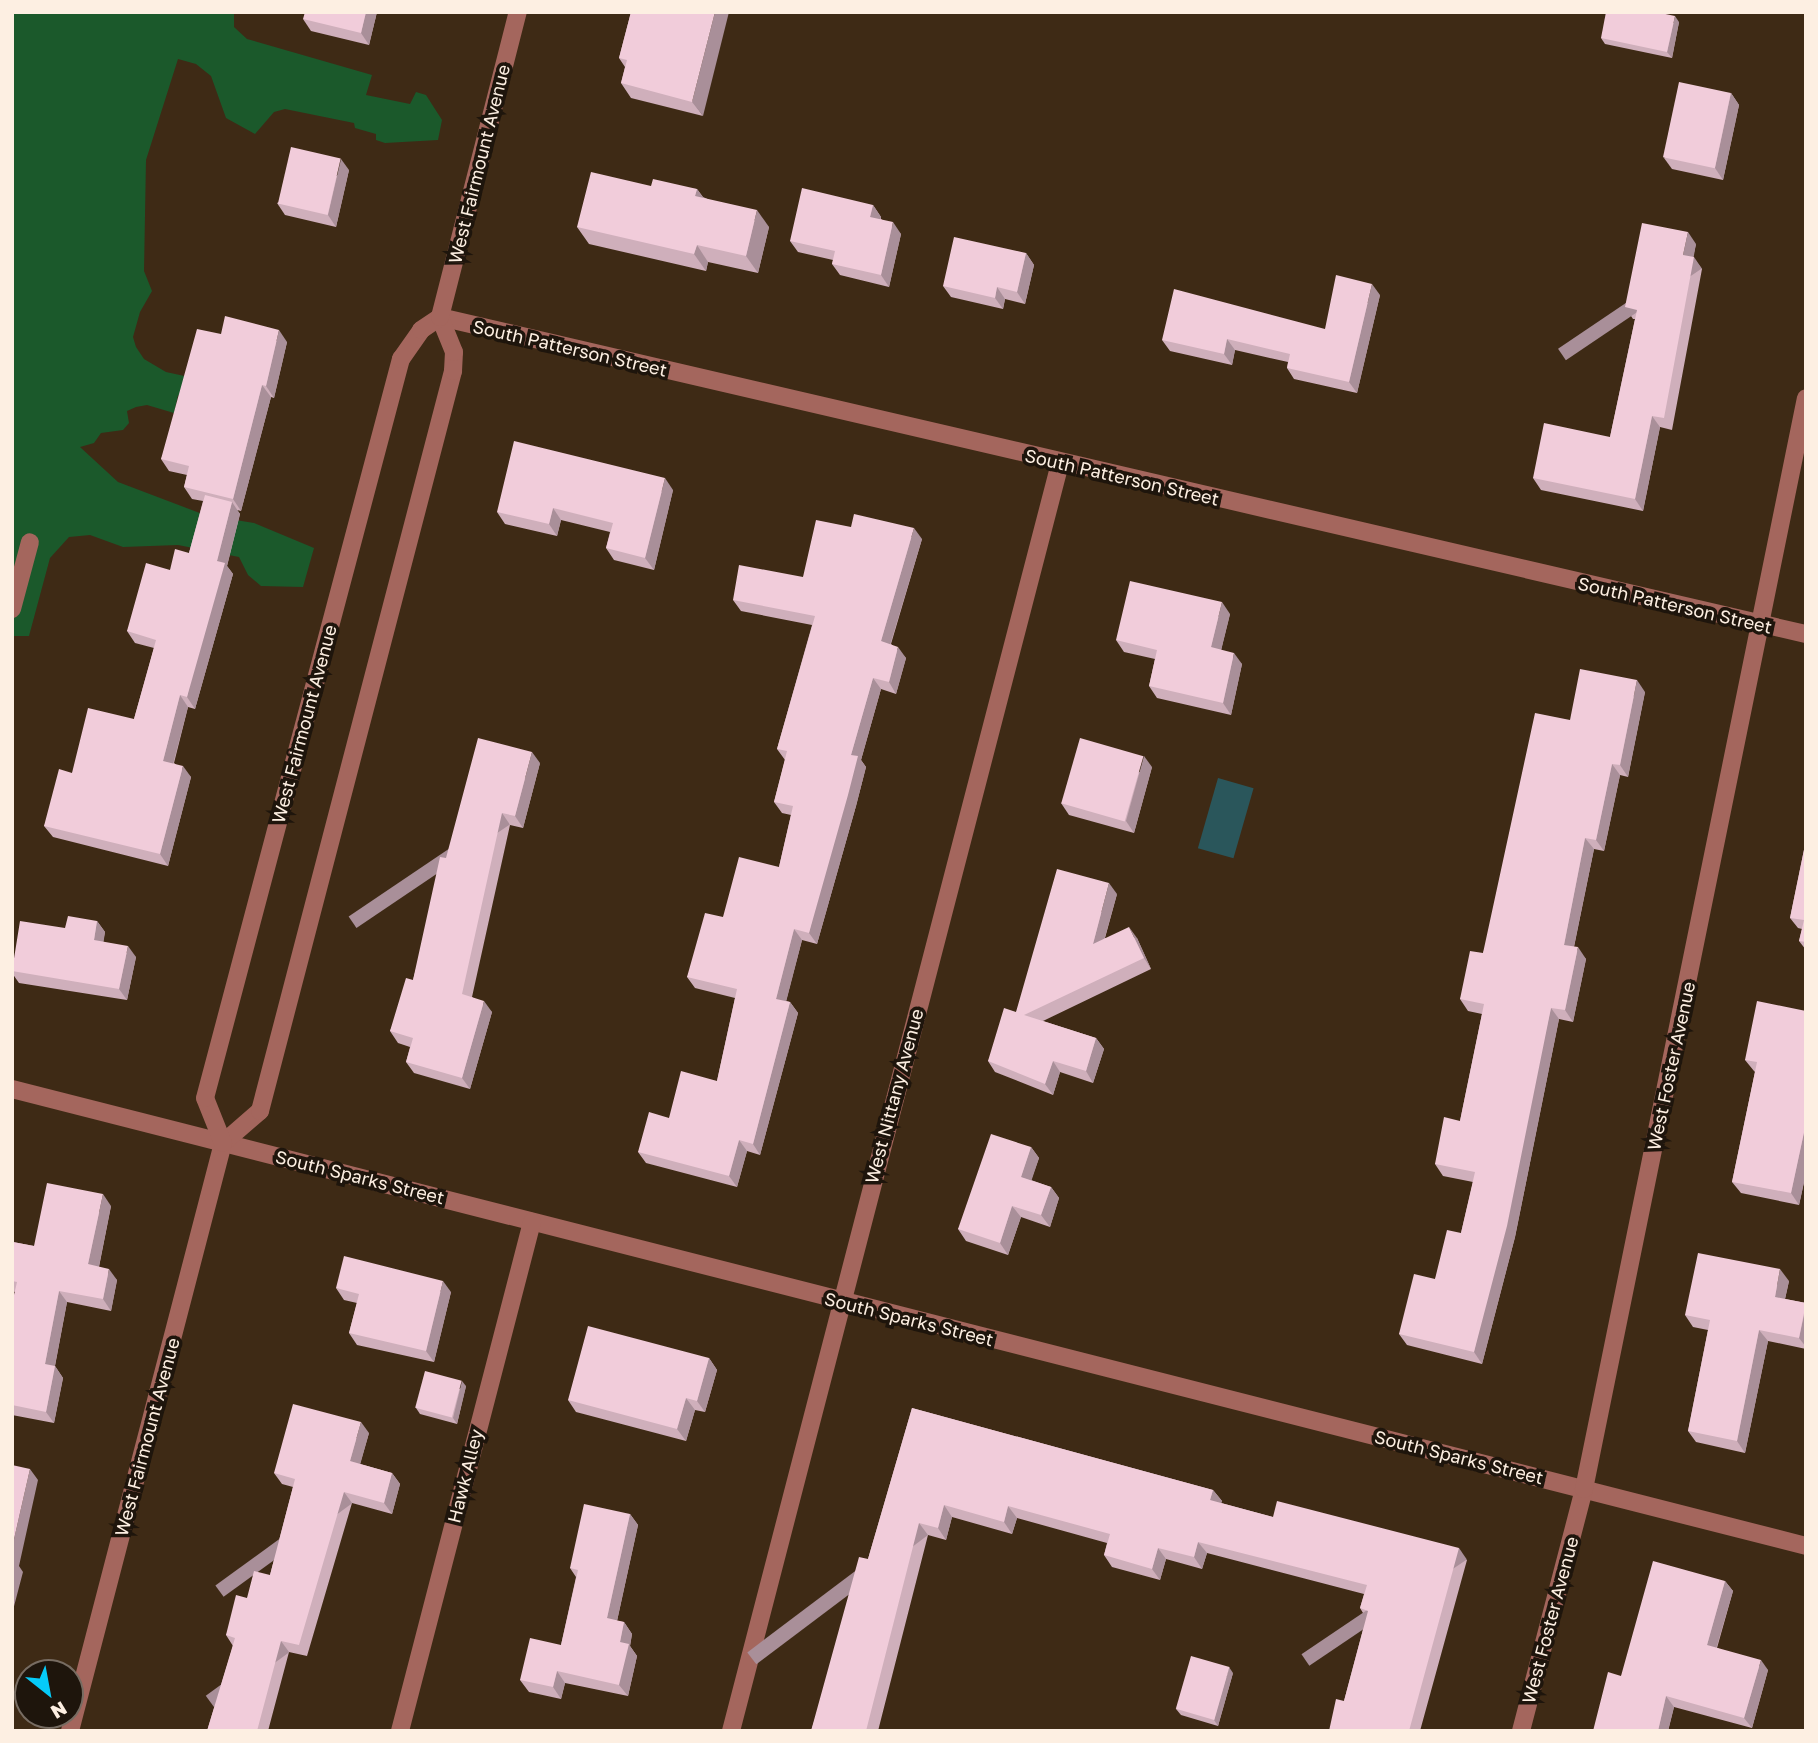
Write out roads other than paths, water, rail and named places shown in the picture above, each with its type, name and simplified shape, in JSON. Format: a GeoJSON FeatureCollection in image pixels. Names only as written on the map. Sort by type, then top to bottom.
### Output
{"type":"FeatureCollection","features":[{"type":"Feature","properties":{"kind":"street","name":"West Fairmount Avenue"},"geometry":{"type":"LineString","coordinates":[[70,1731],[223,1143],[205,1098],[401,359],[421,330],[440,317],[518,12]]}},
{"type":"Feature","properties":{"kind":"street","name":"South Patterson Street"},"geometry":{"type":"LineString","coordinates":[[440,317],[1806,634]]}},
{"type":"Feature","properties":{"kind":"street"},"geometry":{"type":"LineString","coordinates":[[223,1143],[260,1111],[453,371],[454,352],[440,317]]}},
{"type":"Feature","properties":{"kind":"street","name":"West Foster Avenue"},"geometry":{"type":"LineString","coordinates":[[1521,1731],[1584,1489],[1762,625],[1806,398]]}},
{"type":"Feature","properties":{"kind":"street","name":"West Nittany Avenue"},"geometry":{"type":"LineString","coordinates":[[731,1731],[840,1301],[1060,463]]}},
{"type":"Feature","properties":{"kind":"street"},"geometry":{"type":"LineString","coordinates":[[12,610],[30,542]]}},
{"type":"Feature","properties":{"kind":"street","name":"South Sparks Street"},"geometry":{"type":"LineString","coordinates":[[12,1089],[1806,1546]]}},
{"type":"Feature","properties":{"kind":"street","name":"Hawk Alley"},"geometry":{"type":"LineString","coordinates":[[400,1731],[532,1222]]}},
{"type":"Feature","properties":{"kind":"water"},"geometry":{"type":"Polygon","coordinates":[[[1218,778],[1254,788],[1233,858],[1198,848],[1218,778]]]}}]}
